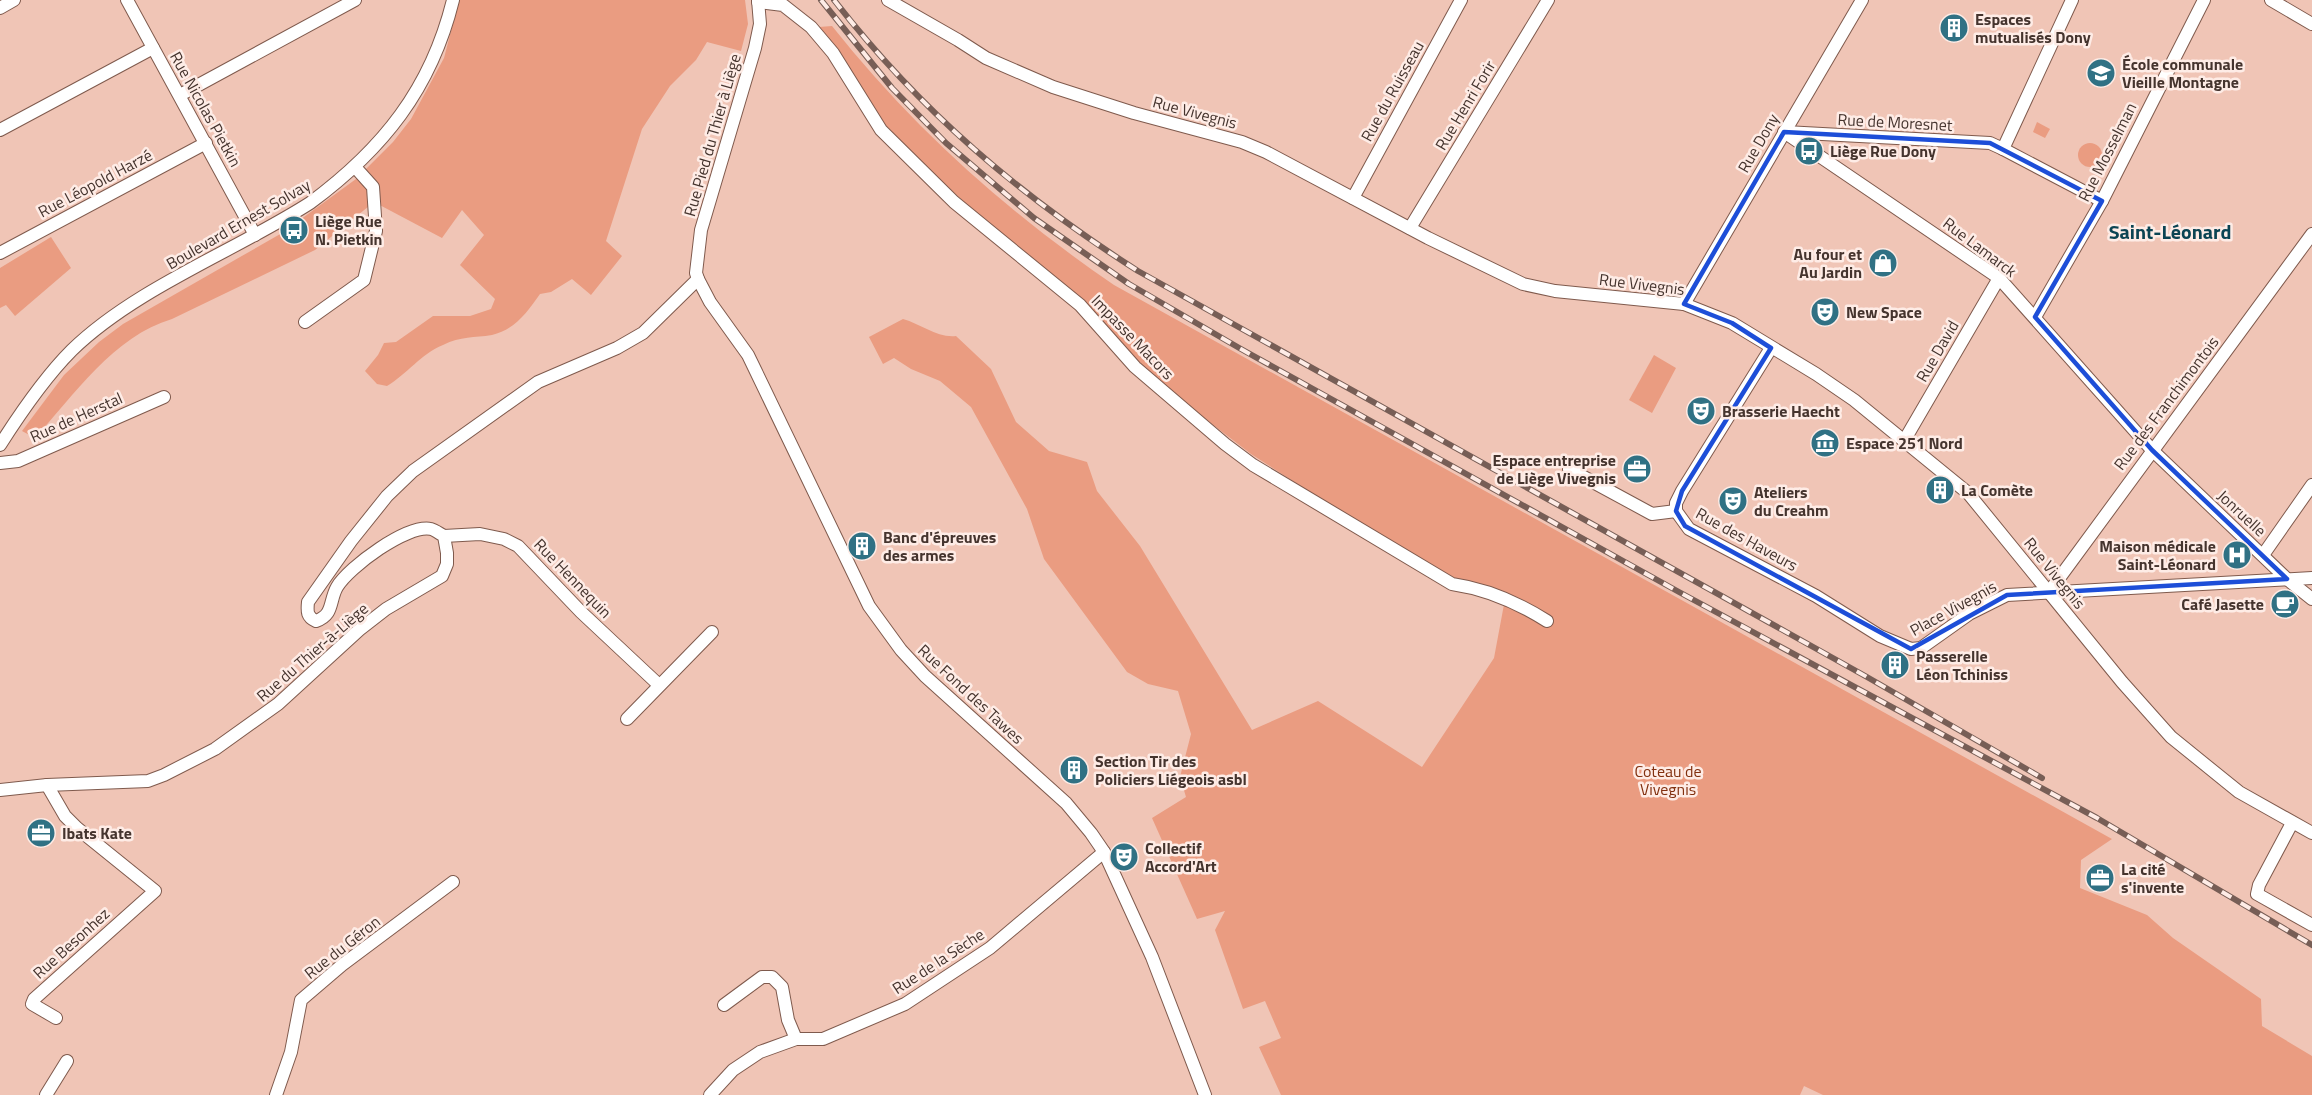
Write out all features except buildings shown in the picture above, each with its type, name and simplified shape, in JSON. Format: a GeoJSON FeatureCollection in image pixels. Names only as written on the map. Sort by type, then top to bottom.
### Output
{"type":"FeatureCollection","features":[{"type":"Feature","properties":{"kind":"street"},"geometry":{"type":"LineString","coordinates":[[0,8],[14,0]]}},
{"type":"Feature","properties":{"kind":"street","name":"Rue Nicolas Pietkin"},"geometry":{"type":"LineString","coordinates":[[128,0],[255,235]]}},
{"type":"Feature","properties":{"kind":"street"},"geometry":{"type":"LineString","coordinates":[[180,95],[355,0]]}},
{"type":"Feature","properties":{"kind":"street","name":"Boulevard Ernest Solvay"},"geometry":{"type":"LineString","coordinates":[[0,445],[41,385],[73,350],[105,323],[136,302],[310,203],[355,167],[391,129],[417,92],[441,43],[453,0]]}},
{"type":"Feature","properties":{"kind":"street","name":"Rue Vivegnis"},"geometry":{"type":"LineString","coordinates":[[888,0],[986,58],[1044,83],[1134,113],[1242,142],[1266,152],[1410,228],[1523,284],[1555,291],[1684,304],[1732,323],[1854,400],[1968,493],[2171,737],[2219,777],[2256,803],[2312,833]]}},
{"type":"Feature","properties":{"kind":"street","name":"Rue du Ruisseau"},"geometry":{"type":"LineString","coordinates":[[1353,198],[1461,0]]}},
{"type":"Feature","properties":{"kind":"street","name":"Rue Henri Forir"},"geometry":{"type":"LineString","coordinates":[[1410,228],[1548,0]]}},
{"type":"Feature","properties":{"kind":"street","name":"Rue Dony"},"geometry":{"type":"LineString","coordinates":[[1684,304],[1862,0]]}},
{"type":"Feature","properties":{"kind":"street"},"geometry":{"type":"LineString","coordinates":[[2003,149],[2072,0]]}},
{"type":"Feature","properties":{"kind":"street","name":"Rue Mosselman"},"geometry":{"type":"LineString","coordinates":[[2035,317],[2102,201],[2204,0]]}},
{"type":"Feature","properties":{"kind":"street"},"geometry":{"type":"LineString","coordinates":[[2271,0],[2312,24]]}},
{"type":"Feature","properties":{"kind":"street","name":"Rue Pied du Thier à Liège"},"geometry":{"type":"LineString","coordinates":[[698,279],[696,273],[701,230],[755,48],[760,24],[758,1]]}},
{"type":"Feature","properties":{"kind":"street","name":"Impasse Macors"},"geometry":{"type":"LineString","coordinates":[[758,1],[783,5],[811,27],[833,53],[881,130],[954,202],[1080,306],[1135,367],[1225,444],[1253,465],[1452,584],[1475,587],[1520,604],[1547,621]]}},
{"type":"Feature","properties":{"kind":"street"},"geometry":{"type":"LineString","coordinates":[[0,130],[153,48]]}},
{"type":"Feature","properties":{"kind":"street","name":"Rue de Moresnet"},"geometry":{"type":"LineString","coordinates":[[1784,132],[1990,143],[2102,201]]}},
{"type":"Feature","properties":{"kind":"street","name":"Rue Lamarck"},"geometry":{"type":"LineString","coordinates":[[1784,132],[1999,278],[2152,450]]}},
{"type":"Feature","properties":{"kind":"street","name":"Rue Léopold Harzé"},"geometry":{"type":"LineString","coordinates":[[0,253],[206,143]]}},
{"type":"Feature","properties":{"kind":"street"},"geometry":{"type":"LineString","coordinates":[[305,322],[364,280],[376,231],[373,187],[355,167]]}},
{"type":"Feature","properties":{"kind":"street","name":"Rue des Franchimontois"},"geometry":{"type":"LineString","coordinates":[[2049,592],[2312,234]]}},
{"type":"Feature","properties":{"kind":"street","name":"Rue David"},"geometry":{"type":"LineString","coordinates":[[1904,441],[1999,278]]}},
{"type":"Feature","properties":{"kind":"street","name":"Rue du Thier-à-Liège"},"geometry":{"type":"LineString","coordinates":[[0,790],[47,785],[148,781],[215,749],[278,704],[359,630],[386,609],[442,576],[447,564],[444,536],[432,529],[417,530],[406,534],[352,570],[337,588],[330,612],[324,618],[316,621],[307,614],[308,602],[351,541],[387,496],[413,471],[538,382],[617,348],[643,333],[698,279]]}},
{"type":"Feature","properties":{"kind":"street","name":"Rue Fond des Tawes"},"geometry":{"type":"LineString","coordinates":[[698,279],[753,365],[869,606],[901,650],[925,676],[1066,802],[1104,852],[1152,957],[1205,1095]]}},
{"type":"Feature","properties":{"kind":"street"},"geometry":{"type":"LineString","coordinates":[[1676,511],[1676,503],[1682,491],[1771,348]]}},
{"type":"Feature","properties":{"kind":"street","name":"Rue de Herstal"},"geometry":{"type":"LineString","coordinates":[[0,463],[18,461],[164,397]]}},
{"type":"Feature","properties":{"kind":"street","name":"Jonruelle"},"geometry":{"type":"LineString","coordinates":[[2152,450],[2287,579],[2312,599]]}},
{"type":"Feature","properties":{"kind":"street","name":"Rue des Haveurs"},"geometry":{"type":"LineString","coordinates":[[1569,469],[1652,514],[1676,511],[1689,529],[1816,596]]}},
{"type":"Feature","properties":{"kind":"street"},"geometry":{"type":"LineString","coordinates":[[2263,555],[2312,485]]}},
{"type":"Feature","properties":{"kind":"street","name":"Rue Hennequin"},"geometry":{"type":"LineString","coordinates":[[444,536],[480,534],[504,538],[518,546],[581,612],[659,685]]}},
{"type":"Feature","properties":{"kind":"street"},"geometry":{"type":"LineString","coordinates":[[2049,592],[2312,578]]}},
{"type":"Feature","properties":{"kind":"street","name":"Place Vivegnis"},"geometry":{"type":"LineString","coordinates":[[1816,596],[1880,636],[1911,650],[1921,648],[1969,614],[2007,595],[2049,592]]}},
{"type":"Feature","properties":{"kind":"street"},"geometry":{"type":"LineString","coordinates":[[627,719],[712,632]]}},
{"type":"Feature","properties":{"kind":"street","name":"Rue Besonhez"},"geometry":{"type":"LineString","coordinates":[[47,785],[65,816],[77,828],[155,891],[34,999],[32,1004],[56,1018]]}},
{"type":"Feature","properties":{"kind":"street"},"geometry":{"type":"LineString","coordinates":[[2292,823],[2259,885],[2258,894],[2312,925]]}},
{"type":"Feature","properties":{"kind":"street","name":"Rue de la Sèche"},"geometry":{"type":"LineString","coordinates":[[710,1095],[734,1070],[760,1052],[796,1039],[823,1039],[905,1004],[990,948],[1104,852]]}},
{"type":"Feature","properties":{"kind":"street","name":"Rue du Géron"},"geometry":{"type":"LineString","coordinates":[[276,1095],[291,1052],[301,1000],[342,964],[453,882]]}},
{"type":"Feature","properties":{"kind":"street"},"geometry":{"type":"LineString","coordinates":[[724,1005],[762,977],[772,977],[782,987],[788,1020],[796,1039]]}},
{"type":"Feature","properties":{"kind":"street"},"geometry":{"type":"LineString","coordinates":[[46,1095],[66,1061]]}},
{"type":"Feature","properties":{"kind":"highlighted area"},"geometry":{"type":"Polygon","coordinates":[[[1784,132],[1990,143],[2102,201],[2035,317],[2152,450],[2287,579],[2007,595],[1911,649],[1685,526],[1676,511],[1682,491],[1771,348],[1732,323],[1684,304],[1784,132]]]}},
{"type":"Feature","properties":{"kind":"green space"},"geometry":{"type":"Polygon","coordinates":[[[459,0],[745,0],[748,24],[741,51],[707,42],[696,60],[670,86],[642,129],[606,241],[622,256],[591,295],[572,279],[551,292],[540,294],[526,313],[508,329],[492,335],[450,342],[435,349],[387,386],[377,384],[365,371],[384,343],[396,342],[433,316],[470,316],[491,309],[495,299],[460,265],[484,235],[462,210],[442,238],[374,202],[315,250],[151,327],[132,339],[96,369],[35,438],[22,431],[64,375],[99,342],[123,324],[282,233],[356,179],[393,142],[411,119],[444,58],[459,0]]]}},
{"type":"Feature","properties":{"kind":"green space","name":"Coteau de Vivegnis"},"geometry":{"type":"Polygon","coordinates":[[[832,26],[895,99],[963,166],[1036,228],[1114,285],[2112,839],[2081,860],[2080,888],[2147,915],[2173,938],[2261,999],[2262,1026],[2312,1056],[2312,1095],[1823,1095],[1804,1086],[1800,1095],[1281,1095],[1259,1047],[1281,1038],[1265,1001],[1243,1009],[1215,930],[1225,911],[1197,919],[1152,818],[1186,797],[1180,777],[1191,734],[1178,691],[1148,684],[1127,672],[1044,559],[1027,509],[971,407],[940,381],[911,369],[894,358],[883,364],[869,337],[903,319],[942,335],[956,336],[991,369],[1016,422],[1049,451],[1087,462],[1097,491],[1140,546],[1252,730],[1318,701],[1422,767],[1494,658],[1505,599],[1452,584],[1251,454],[1169,391],[949,188],[886,126],[837,48],[819,27],[832,26]]]}},
{"type":"Feature","properties":{"kind":"green space"},"geometry":{"type":"Polygon","coordinates":[[[2037,122],[2050,129],[2045,138],[2033,132],[2037,122]]]}},
{"type":"Feature","properties":{"kind":"green space"},"geometry":{"type":"Polygon","coordinates":[[[2085,143],[2095,143],[2102,150],[2102,160],[2095,167],[2085,167],[2078,160],[2078,150],[2085,143]]]}},
{"type":"Feature","properties":{"kind":"green space"},"geometry":{"type":"Polygon","coordinates":[[[51,237],[71,268],[15,316],[6,305],[0,308],[0,268],[51,237]]]}},
{"type":"Feature","properties":{"kind":"green space"},"geometry":{"type":"Polygon","coordinates":[[[1654,355],[1676,368],[1652,413],[1629,400],[1654,355]]]}},
{"type":"Feature","properties":{"kind":"railway"},"geometry":{"type":"LineString","coordinates":[[821,0],[892,88],[946,143],[1034,218],[1129,284],[1241,349],[1679,592],[2097,818],[2312,945]]}},
{"type":"Feature","properties":{"kind":"railway"},"geometry":{"type":"LineString","coordinates":[[834,0],[901,79],[974,149],[1053,212],[1138,271],[1867,677],[2042,778]]}},
{"type":"Feature","properties":{"kind":"place","name":"Espaces mutualisés Dony"},"geometry":{"type":"Point","coordinates":[1954,28]}},
{"type":"Feature","properties":{"kind":"place","name":"École communale Vieille Montagne"},"geometry":{"type":"Point","coordinates":[2101,73]}},
{"type":"Feature","properties":{"kind":"place","name":"Liège Rue Dony"},"geometry":{"type":"Point","coordinates":[1809,151]}},
{"type":"Feature","properties":{"kind":"place","name":"Liège Rue N. Pietkin"},"geometry":{"type":"Point","coordinates":[294,230]}},
{"type":"Feature","properties":{"kind":"place","name":"Au four et Au Jardin"},"geometry":{"type":"Point","coordinates":[1883,263]}},
{"type":"Feature","properties":{"kind":"place","name":"New Space"},"geometry":{"type":"Point","coordinates":[1825,312]}},
{"type":"Feature","properties":{"kind":"place","name":"Brasserie Haecht"},"geometry":{"type":"Point","coordinates":[1701,411]}},
{"type":"Feature","properties":{"kind":"place","name":"Espace 251 Nord"},"geometry":{"type":"Point","coordinates":[1825,443]}},
{"type":"Feature","properties":{"kind":"place","name":"Espace entreprise de Liège Vivegnis"},"geometry":{"type":"Point","coordinates":[1637,469]}},
{"type":"Feature","properties":{"kind":"place","name":"La Comète"},"geometry":{"type":"Point","coordinates":[1940,490]}},
{"type":"Feature","properties":{"kind":"place","name":"Ateliers du Creahm"},"geometry":{"type":"Point","coordinates":[1733,501]}},
{"type":"Feature","properties":{"kind":"place","name":"Banc d'épreuves des armes"},"geometry":{"type":"Point","coordinates":[862,546]}},
{"type":"Feature","properties":{"kind":"place","name":"Maison médicale Saint-Léonard"},"geometry":{"type":"Point","coordinates":[2237,555]}},
{"type":"Feature","properties":{"kind":"place","name":"Café Jasette"},"geometry":{"type":"Point","coordinates":[2285,604]}},
{"type":"Feature","properties":{"kind":"place","name":"Passerelle Léon Tchiniss"},"geometry":{"type":"Point","coordinates":[1895,665]}},
{"type":"Feature","properties":{"kind":"place","name":"Section Tir des Policiers Liégeois asbl"},"geometry":{"type":"Point","coordinates":[1074,770]}},
{"type":"Feature","properties":{"kind":"place","name":"Ibats Kate"},"geometry":{"type":"Point","coordinates":[41,833]}},
{"type":"Feature","properties":{"kind":"place","name":"Collectif Accord'Art"},"geometry":{"type":"Point","coordinates":[1124,857]}},
{"type":"Feature","properties":{"kind":"place","name":"La cité s'invente"},"geometry":{"type":"Point","coordinates":[2100,878]}},
{"type":"Feature","properties":{"kind":"district","name":"Saint-Léonard"},"geometry":{"type":"Point","coordinates":[2170,232]}}]}
